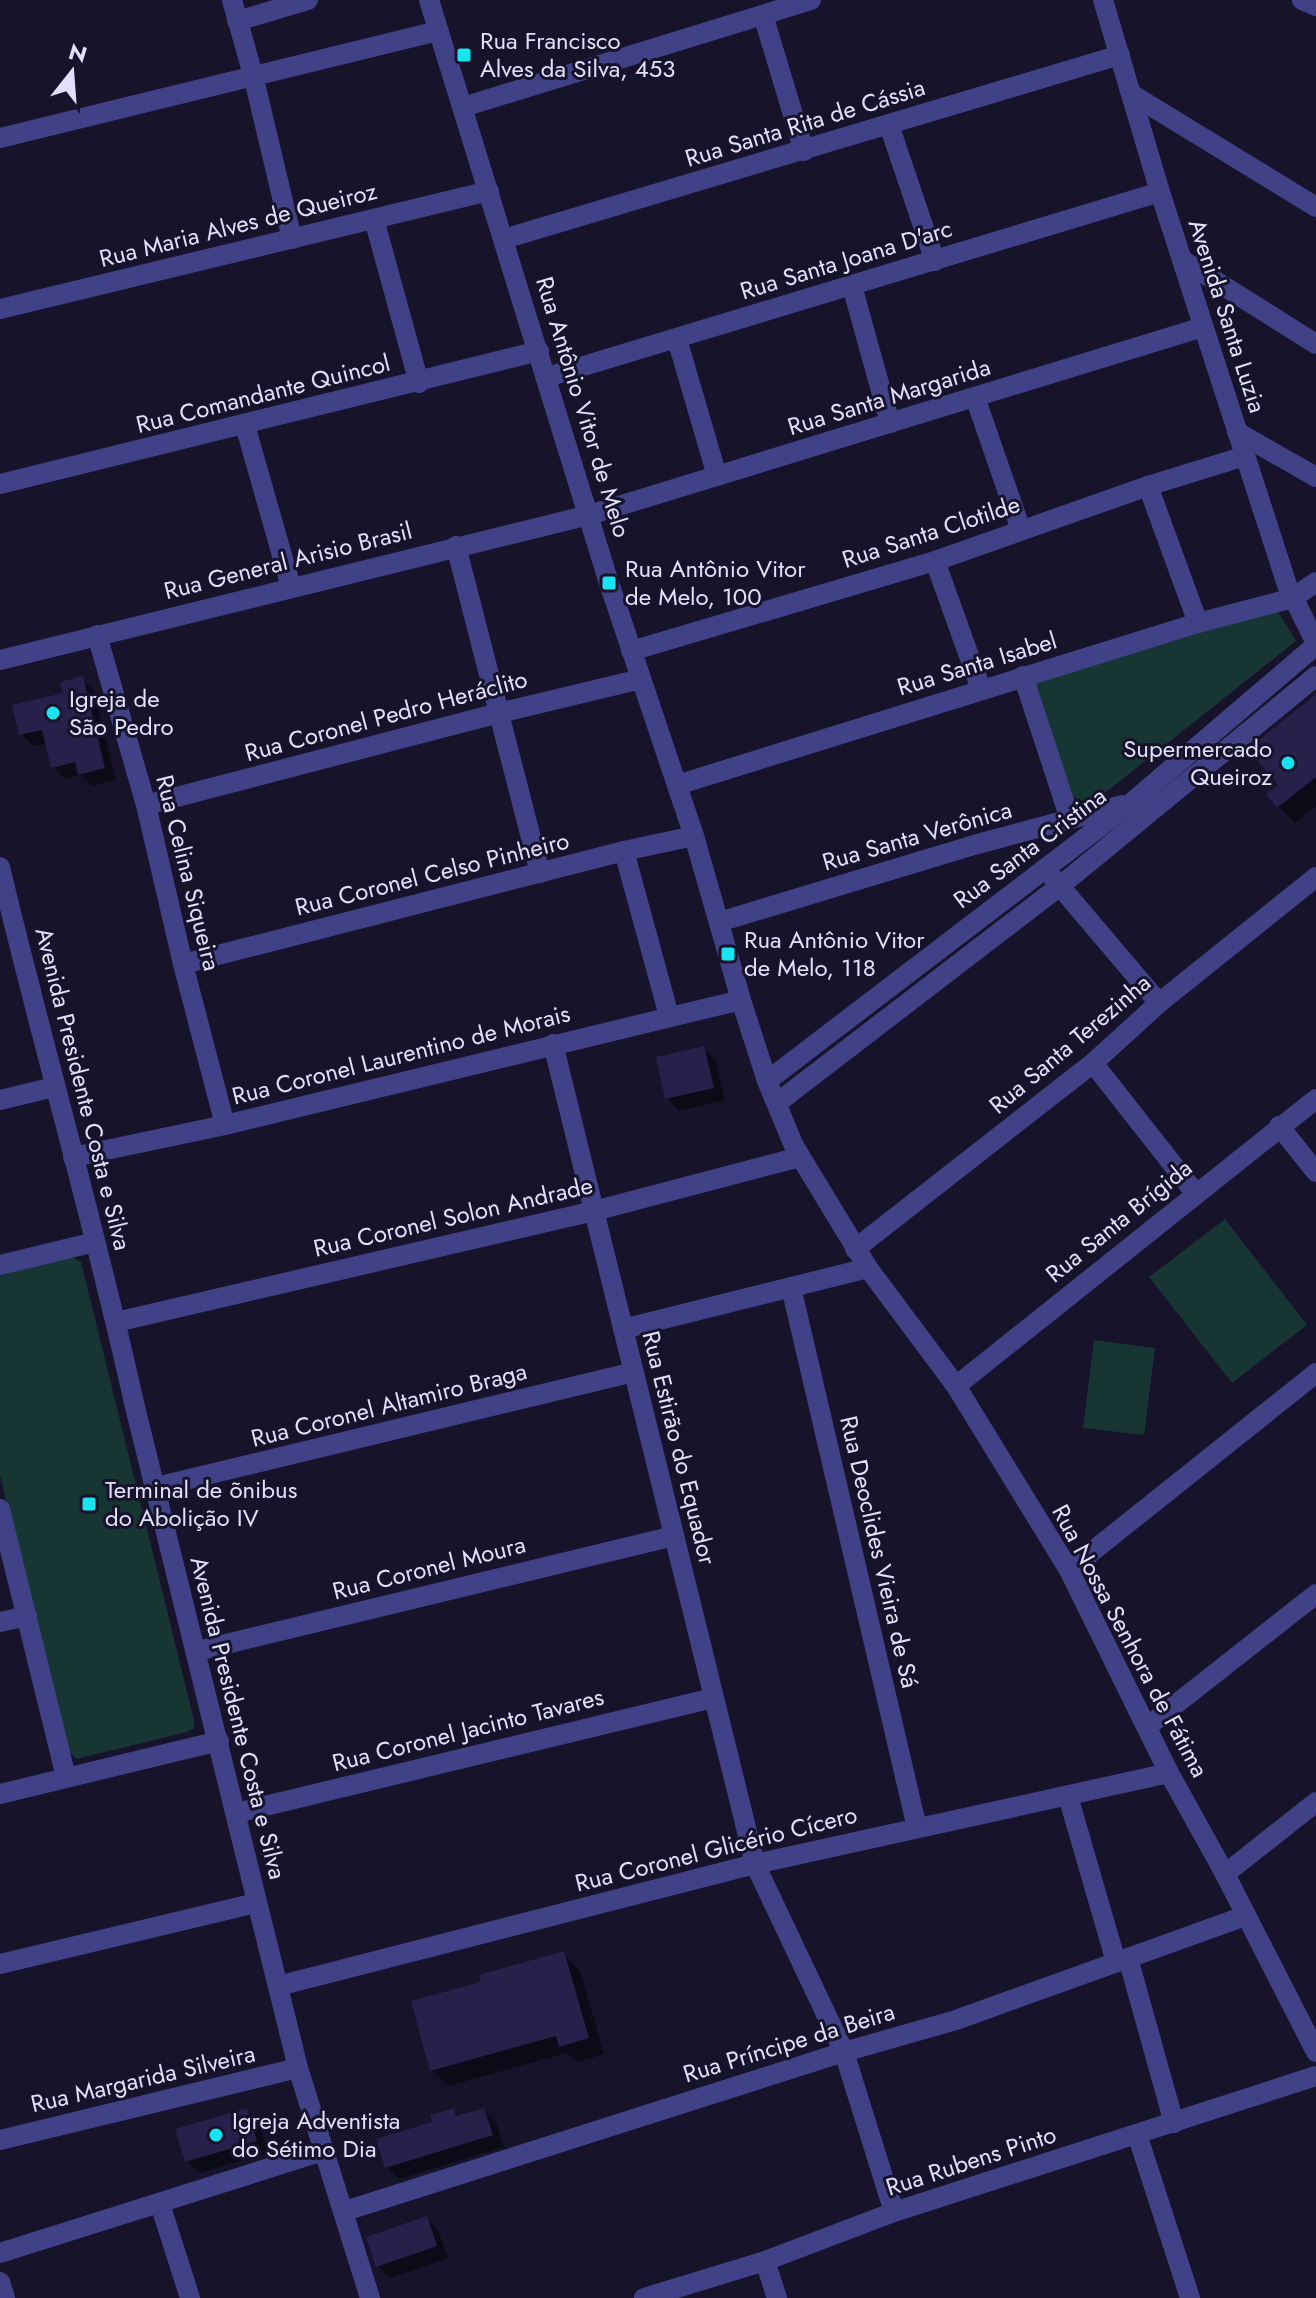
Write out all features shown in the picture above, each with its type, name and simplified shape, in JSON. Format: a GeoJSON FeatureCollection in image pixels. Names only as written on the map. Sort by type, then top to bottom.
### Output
{"type":"FeatureCollection","features":[{"type":"Feature","properties":{"kind":"street"},"geometry":{"type":"LineString","coordinates":[[232,0],[292,239]]}},
{"type":"Feature","properties":{"kind":"street"},"geometry":{"type":"LineString","coordinates":[[237,21],[308,0]]}},
{"type":"Feature","properties":{"kind":"street","name":"Rua Antônio Vitor de Melo"},"geometry":{"type":"LineString","coordinates":[[429,0],[631,651],[694,836],[741,1000],[777,1103]]}},
{"type":"Feature","properties":{"kind":"street"},"geometry":{"type":"LineString","coordinates":[[463,107],[811,0]]}},
{"type":"Feature","properties":{"kind":"street","name":"Avenida Santa Luzia"},"geometry":{"type":"LineString","coordinates":[[1103,0],[1160,192],[1237,432],[1293,598],[1316,644]]}},
{"type":"Feature","properties":{"kind":"street"},"geometry":{"type":"LineString","coordinates":[[1302,0],[1316,6]]}},
{"type":"Feature","properties":{"kind":"street"},"geometry":{"type":"LineString","coordinates":[[763,15],[804,151]]}},
{"type":"Feature","properties":{"kind":"street"},"geometry":{"type":"LineString","coordinates":[[0,138],[438,31]]}},
{"type":"Feature","properties":{"kind":"street","name":"Rua Santa Rita de Cássia"},"geometry":{"type":"LineString","coordinates":[[504,239],[1120,55]]}},
{"type":"Feature","properties":{"kind":"street"},"geometry":{"type":"LineString","coordinates":[[1133,95],[1316,207]]}},
{"type":"Feature","properties":{"kind":"street"},"geometry":{"type":"LineString","coordinates":[[889,125],[935,261]]}},
{"type":"Feature","properties":{"kind":"street","name":"Rua Maria Alves de Queiroz"},"geometry":{"type":"LineString","coordinates":[[0,309],[489,191]]}},
{"type":"Feature","properties":{"kind":"street","name":"Rua Santa Joana D'arc"},"geometry":{"type":"LineString","coordinates":[[547,377],[1160,192]]}},
{"type":"Feature","properties":{"kind":"street"},"geometry":{"type":"LineString","coordinates":[[374,219],[419,383]]}},
{"type":"Feature","properties":{"kind":"street"},"geometry":{"type":"LineString","coordinates":[[1182,260],[1316,344]]}},
{"type":"Feature","properties":{"kind":"street"},"geometry":{"type":"LineString","coordinates":[[852,286],[890,423]]}},
{"type":"Feature","properties":{"kind":"street","name":"Rua Santa Margarida"},"geometry":{"type":"LineString","coordinates":[[589,515],[1203,327]]}},
{"type":"Feature","properties":{"kind":"street"},"geometry":{"type":"LineString","coordinates":[[677,339],[717,476]]}},
{"type":"Feature","properties":{"kind":"street","name":"Rua Comandante Quincol"},"geometry":{"type":"LineString","coordinates":[[0,484],[539,351]]}},
{"type":"Feature","properties":{"kind":"street"},"geometry":{"type":"LineString","coordinates":[[975,397],[1021,530]]}},
{"type":"Feature","properties":{"kind":"street"},"geometry":{"type":"LineString","coordinates":[[245,425],[291,587]]}},
{"type":"Feature","properties":{"kind":"street"},"geometry":{"type":"LineString","coordinates":[[1237,432],[1316,477]]}},
{"type":"Feature","properties":{"kind":"street","name":"Rua Santa Clotilde"},"geometry":{"type":"LineString","coordinates":[[631,651],[935,561],[1148,486],[1245,456]]}},
{"type":"Feature","properties":{"kind":"street"},"geometry":{"type":"LineString","coordinates":[[1148,486],[1198,623]]}},
{"type":"Feature","properties":{"kind":"street","name":"Rua General Arisio Brasil"},"geometry":{"type":"LineString","coordinates":[[0,660],[589,515]]}},
{"type":"Feature","properties":{"kind":"street"},"geometry":{"type":"LineString","coordinates":[[456,546],[540,873]]}},
{"type":"Feature","properties":{"kind":"street"},"geometry":{"type":"LineString","coordinates":[[935,561],[981,689]]}},
{"type":"Feature","properties":{"kind":"street"},"geometry":{"type":"LineString","coordinates":[[1293,598],[1316,582]]}},
{"type":"Feature","properties":{"kind":"street","name":"Rua Santa Isabel"},"geometry":{"type":"LineString","coordinates":[[677,785],[1023,676],[1293,598]]}},
{"type":"Feature","properties":{"kind":"street","name":"Rua Celina Siqueira"},"geometry":{"type":"LineString","coordinates":[[97,635],[146,805],[225,1125]]}},
{"type":"Feature","properties":{"kind":"street","name":"Rua Santa Cristina"},"geometry":{"type":"LineString","coordinates":[[767,1081],[1131,803],[1316,644]]}},
{"type":"Feature","properties":{"kind":"street"},"geometry":{"type":"LineString","coordinates":[[1023,676],[1070,819]]}},
{"type":"Feature","properties":{"kind":"street","name":"Rua Santa Cristina"},"geometry":{"type":"LineString","coordinates":[[777,1103],[1060,886],[1316,676]]}},
{"type":"Feature","properties":{"kind":"street","name":"Rua Coronel Pedro Heráclito"},"geometry":{"type":"LineString","coordinates":[[146,805],[641,679]]}},
{"type":"Feature","properties":{"kind":"street","name":"Rua Santa Verônica"},"geometry":{"type":"LineString","coordinates":[[719,922],[1131,803]]}},
{"type":"Feature","properties":{"kind":"street","name":"Rua Coronel Celso Pinheiro"},"geometry":{"type":"LineString","coordinates":[[183,964],[624,851],[694,836]]}},
{"type":"Feature","properties":{"kind":"street"},"geometry":{"type":"LineString","coordinates":[[624,851],[669,1016]]}},
{"type":"Feature","properties":{"kind":"street","name":"Avenida Presidente Costa e Silva"},"geometry":{"type":"LineString","coordinates":[[0,867],[7,926],[54,1087],[116,1322],[298,2068],[370,2298]]}},
{"type":"Feature","properties":{"kind":"street"},"geometry":{"type":"LineString","coordinates":[[1045,869],[1159,1003]]}},
{"type":"Feature","properties":{"kind":"street","name":"Rua Santa Terezinha"},"geometry":{"type":"LineString","coordinates":[[855,1249],[1093,1063],[1159,1003],[1316,877]]}},
{"type":"Feature","properties":{"kind":"street","name":"Rua Coronel Laurentino de Morais"},"geometry":{"type":"LineString","coordinates":[[73,1157],[225,1125],[741,1000]]}},
{"type":"Feature","properties":{"kind":"street","name":"Rua Estirão do Equador"},"geometry":{"type":"LineString","coordinates":[[553,1044],[755,1864],[844,2052],[894,2212]]}},
{"type":"Feature","properties":{"kind":"street"},"geometry":{"type":"LineString","coordinates":[[1093,1063],[1196,1194]]}},
{"type":"Feature","properties":{"kind":"street"},"geometry":{"type":"LineString","coordinates":[[0,1100],[54,1087]]}},
{"type":"Feature","properties":{"kind":"street","name":"Rua Santa Brígida"},"geometry":{"type":"LineString","coordinates":[[956,1386],[1316,1099]]}},
{"type":"Feature","properties":{"kind":"street","name":"Rua Nossa Senhora de Fátima"},"geometry":{"type":"LineString","coordinates":[[777,1103],[800,1157],[855,1249],[956,1386],[1069,1570],[1169,1773],[1245,1916],[1310,2028],[1316,2052]]}},
{"type":"Feature","properties":{"kind":"street"},"geometry":{"type":"LineString","coordinates":[[1279,1126],[1316,1172]]}},
{"type":"Feature","properties":{"kind":"street","name":"Rua Coronel Solon Andrade"},"geometry":{"type":"LineString","coordinates":[[116,1322],[594,1211],[800,1157]]}},
{"type":"Feature","properties":{"kind":"street"},"geometry":{"type":"LineString","coordinates":[[0,1265],[95,1242]]}},
{"type":"Feature","properties":{"kind":"street"},"geometry":{"type":"LineString","coordinates":[[623,1329],[868,1268]]}},
{"type":"Feature","properties":{"kind":"street","name":"Rua Deoclides Vieira de Sá"},"geometry":{"type":"LineString","coordinates":[[791,1287],[917,1828]]}},
{"type":"Feature","properties":{"kind":"street","name":"Rua Coronel Altamiro Braga"},"geometry":{"type":"LineString","coordinates":[[156,1487],[634,1372]]}},
{"type":"Feature","properties":{"kind":"street"},"geometry":{"type":"LineString","coordinates":[[1069,1570],[1316,1373]]}},
{"type":"Feature","properties":{"kind":"street"},"geometry":{"type":"LineString","coordinates":[[0,1509],[66,1777]]}},
{"type":"Feature","properties":{"kind":"street","name":"Rua Coronel Moura"},"geometry":{"type":"LineString","coordinates":[[197,1651],[674,1536]]}},
{"type":"Feature","properties":{"kind":"street"},"geometry":{"type":"LineString","coordinates":[[1147,1727],[1316,1594]]}},
{"type":"Feature","properties":{"kind":"street"},"geometry":{"type":"LineString","coordinates":[[0,1622],[27,1616]]}},
{"type":"Feature","properties":{"kind":"street","name":"Rua Coronel Jacinto Tavares"},"geometry":{"type":"LineString","coordinates":[[236,1813],[713,1698]]}},
{"type":"Feature","properties":{"kind":"street"},"geometry":{"type":"LineString","coordinates":[[0,1794],[219,1741]]}},
{"type":"Feature","properties":{"kind":"street","name":"Rua Coronel Glicério Cícero"},"geometry":{"type":"LineString","coordinates":[[278,1986],[755,1864],[1169,1773]]}},
{"type":"Feature","properties":{"kind":"street"},"geometry":{"type":"LineString","coordinates":[[1068,1796],[1174,2123]]}},
{"type":"Feature","properties":{"kind":"street"},"geometry":{"type":"LineString","coordinates":[[1225,1874],[1316,1802]]}},
{"type":"Feature","properties":{"kind":"street"},"geometry":{"type":"LineString","coordinates":[[0,1964],[256,1903]]}},
{"type":"Feature","properties":{"kind":"street","name":"Rua Príncipe da Beira"},"geometry":{"type":"LineString","coordinates":[[345,2211],[844,2052],[956,2020],[1245,1916]]}},
{"type":"Feature","properties":{"kind":"street","name":"Rua Margarida Silveira"},"geometry":{"type":"LineString","coordinates":[[0,2140],[298,2068]]}},
{"type":"Feature","properties":{"kind":"street","name":"Rua Rubens Pinto"},"geometry":{"type":"LineString","coordinates":[[644,2298],[765,2261],[894,2212],[1316,2076]]}},
{"type":"Feature","properties":{"kind":"street"},"geometry":{"type":"LineString","coordinates":[[1137,2134],[1190,2298]]}},
{"type":"Feature","properties":{"kind":"street"},"geometry":{"type":"LineString","coordinates":[[0,2253],[323,2151]]}},
{"type":"Feature","properties":{"kind":"street"},"geometry":{"type":"LineString","coordinates":[[160,2204],[190,2298]]}},
{"type":"Feature","properties":{"kind":"street"},"geometry":{"type":"LineString","coordinates":[[765,2261],[777,2298]]}},
{"type":"Feature","properties":{"kind":"street"},"geometry":{"type":"LineString","coordinates":[[0,2282],[5,2298]]}},
{"type":"Feature","properties":{"kind":"green space"},"geometry":{"type":"Polygon","coordinates":[[[1277,610],[1296,641],[1091,804],[1073,797],[1033,683],[1277,610]]]}},
{"type":"Feature","properties":{"kind":"green space"},"geometry":{"type":"Polygon","coordinates":[[[1225,1219],[1307,1325],[1232,1383],[1149,1277],[1225,1219]]]}},
{"type":"Feature","properties":{"kind":"green space"},"geometry":{"type":"Polygon","coordinates":[[[61,1257],[81,1262],[194,1720],[194,1728],[187,1732],[76,1759],[65,1746],[0,1475],[0,1272],[61,1257]]]}},
{"type":"Feature","properties":{"kind":"green space"},"geometry":{"type":"Polygon","coordinates":[[[1094,1340],[1155,1348],[1144,1435],[1083,1428],[1094,1340]]]}},
{"type":"Feature","properties":{"kind":"building","name":"Igreja de São Pedro"},"geometry":{"type":"Polygon","coordinates":[[[83,676],[105,768],[78,775],[75,762],[51,768],[42,730],[19,735],[12,705],[63,693],[60,682],[83,676]]]}},
{"type":"Feature","properties":{"kind":"building","name":"Supermercado Queiroz"},"geometry":{"type":"Polygon","coordinates":[[[1316,694],[1316,777],[1277,808],[1266,794],[1278,785],[1248,749],[1316,694]]]}},
{"type":"Feature","properties":{"kind":"building"},"geometry":{"type":"Polygon","coordinates":[[[704,1046],[714,1088],[665,1099],[656,1057],[704,1046]]]}},
{"type":"Feature","properties":{"kind":"building"},"geometry":{"type":"Polygon","coordinates":[[[564,1951],[589,2038],[559,2047],[556,2036],[430,2071],[411,2001],[481,1982],[479,1975],[564,1951]]]}},
{"type":"Feature","properties":{"kind":"building","name":"Igreja Adventista do Sétimo Dia"},"geometry":{"type":"Polygon","coordinates":[[[247,2108],[257,2141],[185,2162],[175,2129],[247,2108]]]}},
{"type":"Feature","properties":{"kind":"building"},"geometry":{"type":"Polygon","coordinates":[[[454,2108],[456,2116],[484,2108],[493,2135],[385,2168],[376,2139],[432,2122],[430,2115],[454,2108]]]}},
{"type":"Feature","properties":{"kind":"building"},"geometry":{"type":"Polygon","coordinates":[[[427,2216],[437,2246],[376,2267],[366,2237],[427,2216]]]}},
{"type":"Feature","properties":{"kind":"place","name":"Rua Francisco Alves da Silva, 453"},"geometry":{"type":"Point","coordinates":[464,55]}},
{"type":"Feature","properties":{"kind":"place","name":"Rua Antônio Vitor de Melo, 100"},"geometry":{"type":"Point","coordinates":[609,583]}},
{"type":"Feature","properties":{"kind":"place","name":"Igreja de São Pedro"},"geometry":{"type":"Point","coordinates":[53,713]}},
{"type":"Feature","properties":{"kind":"place","name":"Supermercado Queiroz"},"geometry":{"type":"Point","coordinates":[1288,763]}},
{"type":"Feature","properties":{"kind":"place","name":"Rua Antônio Vitor de Melo, 118"},"geometry":{"type":"Point","coordinates":[728,954]}},
{"type":"Feature","properties":{"kind":"place","name":"Terminal de õnibus do Abolição IV"},"geometry":{"type":"Point","coordinates":[89,1504]}},
{"type":"Feature","properties":{"kind":"place","name":"Igreja Adventista do Sétimo Dia"},"geometry":{"type":"Point","coordinates":[216,2135]}}]}
